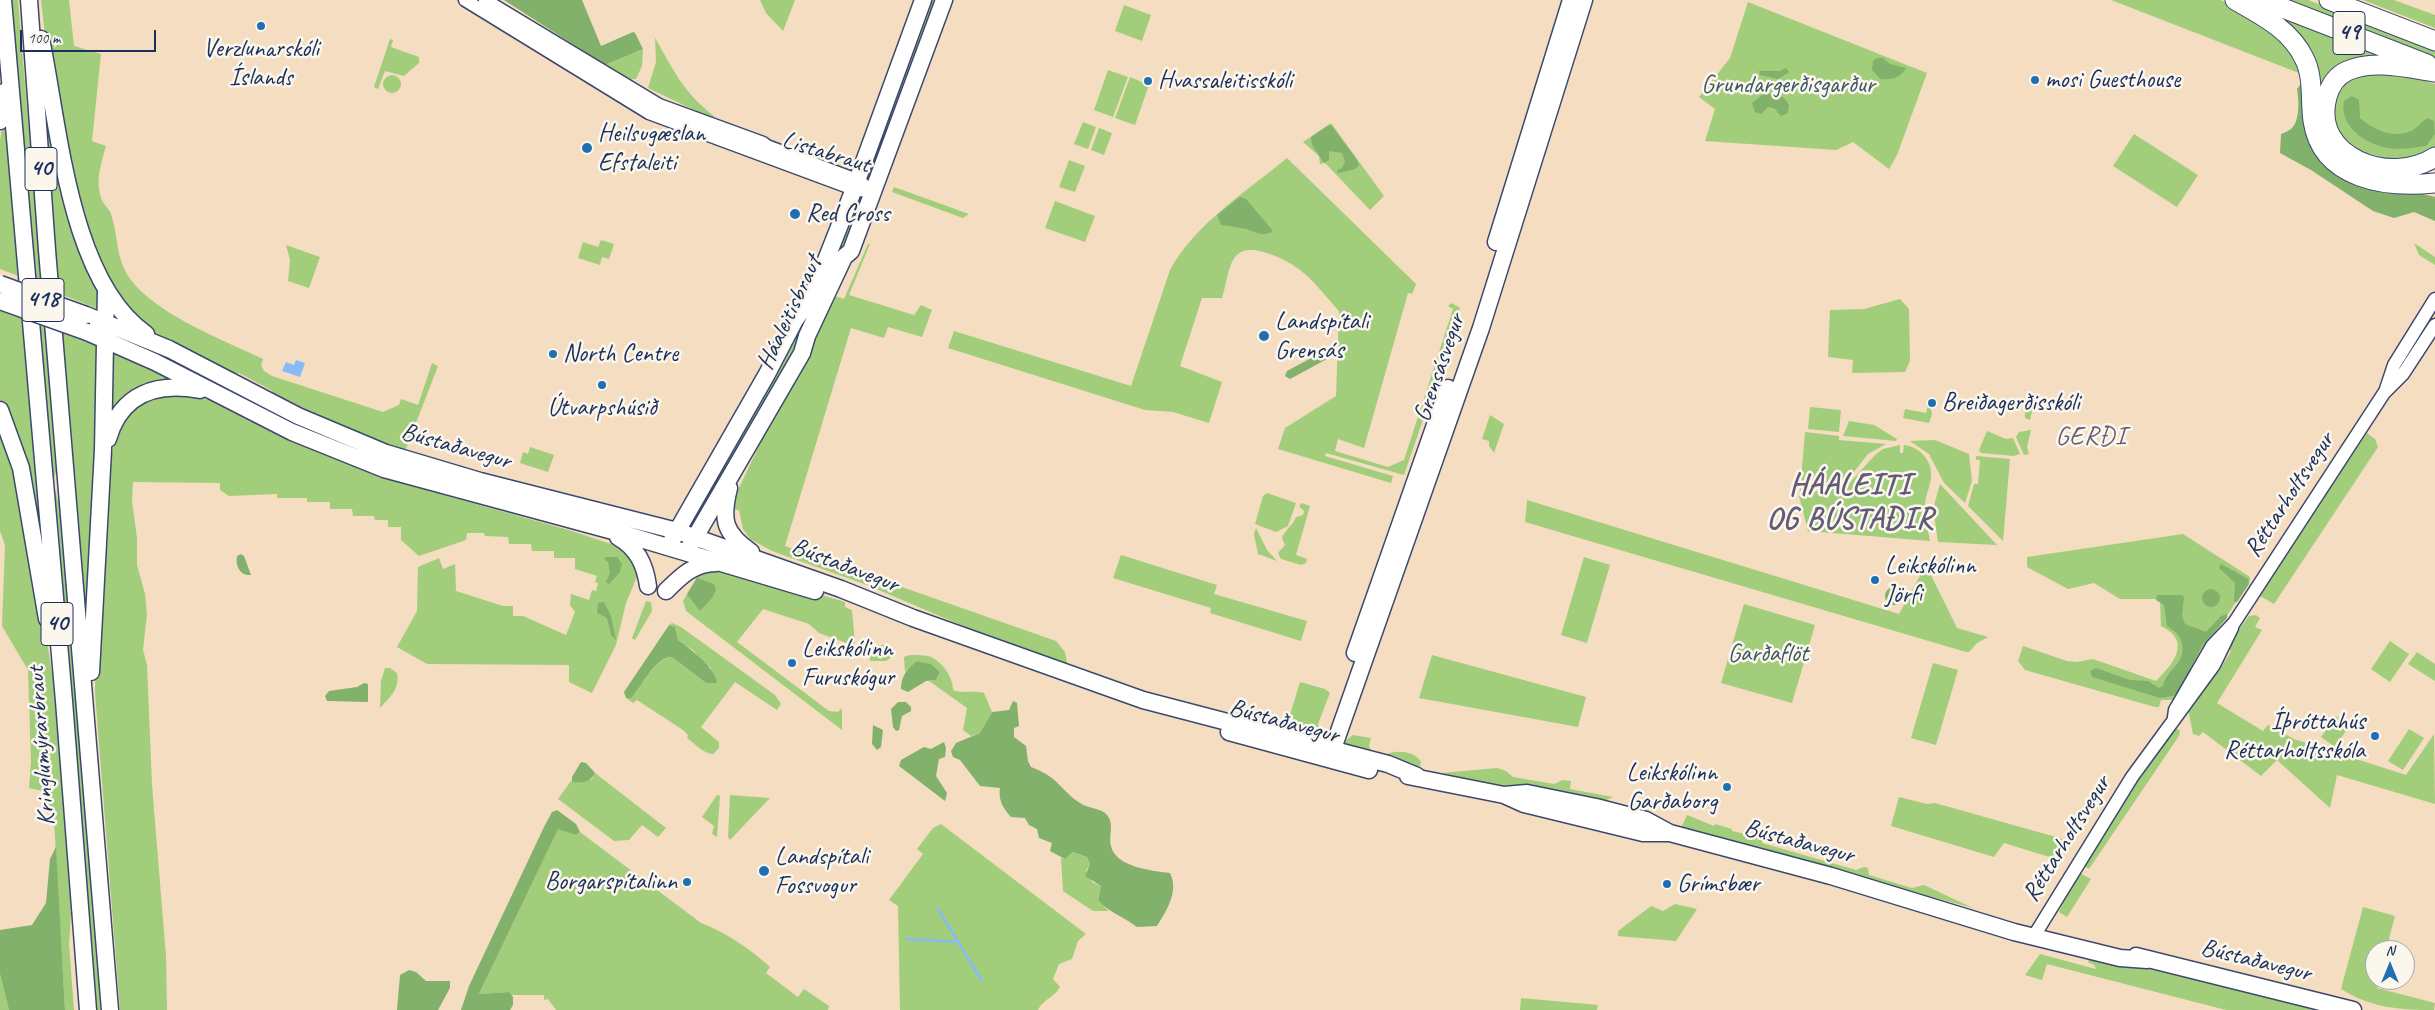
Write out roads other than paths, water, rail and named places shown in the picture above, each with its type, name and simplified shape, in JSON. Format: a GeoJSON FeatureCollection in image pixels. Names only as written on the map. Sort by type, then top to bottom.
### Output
{"type":"FeatureCollection","features":[{"type":"Feature","properties":{"kind":"highway"},"geometry":{"type":"LineString","coordinates":[[2235,0],[2278,26],[2298,46],[2305,58],[2310,76],[2314,123],[2318,137],[2331,158],[2352,174],[2382,183],[2430,184]]}},
{"type":"Feature","properties":{"kind":"highway","name":"49"},"geometry":{"type":"LineString","coordinates":[[2262,0],[2435,67]]}},
{"type":"Feature","properties":{"kind":"highway","name":"49"},"geometry":{"type":"LineString","coordinates":[[2329,0],[2435,41]]}},
{"type":"Feature","properties":{"kind":"highway"},"geometry":{"type":"LineString","coordinates":[[2435,72],[2383,66],[2364,66],[2348,71],[2338,77],[2329,89],[2326,102],[2326,127],[2334,142],[2354,159],[2397,173],[2435,170]]}},
{"type":"Feature","properties":{"kind":"highway"},"geometry":{"type":"LineString","coordinates":[[2387,170],[2414,166],[2435,157]]}},
{"type":"Feature","properties":{"kind":"main road","name":"Kringlumýrarbraut"},"geometry":{"type":"LineString","coordinates":[[3,0],[64,701],[88,1010]]}},
{"type":"Feature","properties":{"kind":"main road","name":"Kringlumýrarbraut"},"geometry":{"type":"LineString","coordinates":[[31,0],[48,259],[110,1010]]}},
{"type":"Feature","properties":{"kind":"main road"},"geometry":{"type":"LineString","coordinates":[[31,0],[51,107],[75,209],[91,259],[115,305],[132,323],[169,349]]}},
{"type":"Feature","properties":{"kind":"main road","name":"Háaleitisbraut"},"geometry":{"type":"LineString","coordinates":[[668,546],[810,298],[856,185],[923,0]]}},
{"type":"Feature","properties":{"kind":"main road","name":"Háaleitisbraut"},"geometry":{"type":"LineString","coordinates":[[686,552],[732,477],[802,353],[807,336],[844,257],[851,250],[944,0]]}},
{"type":"Feature","properties":{"kind":"main road","name":"Grensásvegur"},"geometry":{"type":"LineString","coordinates":[[1326,753],[1484,283],[1571,0]]}},
{"type":"Feature","properties":{"kind":"main road","name":"Grensásvegur"},"geometry":{"type":"LineString","coordinates":[[1326,753],[1481,328],[1584,0]]}},
{"type":"Feature","properties":{"kind":"main road"},"geometry":{"type":"LineString","coordinates":[[0,121],[9,65]]}},
{"type":"Feature","properties":{"kind":"main road","name":"Bústaðavegur"},"geometry":{"type":"LineString","coordinates":[[0,284],[86,315],[169,349],[298,416],[386,452],[480,481],[695,537],[841,589],[913,618],[1143,700],[1326,753],[1388,764],[1417,776],[1504,795],[1527,793],[1596,807],[1646,820],[1670,833],[1914,900],[1950,913],[2037,931],[2120,958],[2147,960],[2353,1010]]}},
{"type":"Feature","properties":{"kind":"main road"},"geometry":{"type":"LineString","coordinates":[[88,754],[92,640],[103,450],[106,290]]}},
{"type":"Feature","properties":{"kind":"main road","name":"Bústaðavegur"},"geometry":{"type":"LineString","coordinates":[[0,300],[106,340],[292,432],[397,473],[668,546],[913,618]]}},
{"type":"Feature","properties":{"kind":"main road"},"geometry":{"type":"LineString","coordinates":[[103,450],[117,414],[136,397],[168,388],[198,389],[215,393]]}},
{"type":"Feature","properties":{"kind":"main road"},"geometry":{"type":"LineString","coordinates":[[0,410],[21,468],[64,701]]}},
{"type":"Feature","properties":{"kind":"main road"},"geometry":{"type":"LineString","coordinates":[[732,477],[725,511],[727,528],[734,539],[765,562]]}},
{"type":"Feature","properties":{"kind":"main road"},"geometry":{"type":"LineString","coordinates":[[600,528],[634,548],[644,568],[648,586]]}},
{"type":"Feature","properties":{"kind":"main road"},"geometry":{"type":"LineString","coordinates":[[666,591],[681,576],[694,567],[719,562]]}},
{"type":"Feature","properties":{"kind":"street","name":"Listabraut"},"geometry":{"type":"LineString","coordinates":[[465,0],[648,113],[856,185]]}},
{"type":"Feature","properties":{"kind":"street","name":"Listabraut"},"geometry":{"type":"LineString","coordinates":[[485,0],[659,105],[874,192]]}},
{"type":"Feature","properties":{"kind":"street","name":"Réttarholtsvegur"},"geometry":{"type":"LineString","coordinates":[[2384,393],[2394,365],[2435,299]]}},
{"type":"Feature","properties":{"kind":"street","name":"Réttarholtsvegur"},"geometry":{"type":"LineString","coordinates":[[2037,931],[2132,777],[2174,717],[2175,710],[2202,661],[2217,639],[2234,623],[2384,393],[2409,366],[2435,325]]}},
{"type":"Feature","properties":{"kind":"water"},"geometry":{"type":"Polygon","coordinates":[[[296,360],[305,363],[300,377],[282,371],[286,362],[294,365],[296,360]]]}},
{"type":"Feature","properties":{"kind":"waterway"},"geometry":{"type":"LineString","coordinates":[[938,909],[982,981]]}},
{"type":"Feature","properties":{"kind":"waterway"},"geometry":{"type":"LineString","coordinates":[[907,939],[958,942]]}},
{"type":"Feature","properties":{"kind":"place","name":"Verzlunarskóli Íslands"},"geometry":{"type":"Point","coordinates":[261,26]}},
{"type":"Feature","properties":{"kind":"place","name":"mosi Guesthouse"},"geometry":{"type":"Point","coordinates":[2035,80]}},
{"type":"Feature","properties":{"kind":"place","name":"Hvassaleitisskóli"},"geometry":{"type":"Point","coordinates":[1148,81]}},
{"type":"Feature","properties":{"kind":"place","name":"Heilsugæslan Efstaleiti"},"geometry":{"type":"Point","coordinates":[587,148]}},
{"type":"Feature","properties":{"kind":"place","name":"Red Cross"},"geometry":{"type":"Point","coordinates":[795,214]}},
{"type":"Feature","properties":{"kind":"place","name":"Landspítali Grensás"},"geometry":{"type":"Point","coordinates":[1264,336]}},
{"type":"Feature","properties":{"kind":"place","name":"North Centre"},"geometry":{"type":"Point","coordinates":[553,354]}},
{"type":"Feature","properties":{"kind":"place","name":"Útvarpshúsið"},"geometry":{"type":"Point","coordinates":[602,385]}},
{"type":"Feature","properties":{"kind":"place","name":"Breiðagerðisskóli"},"geometry":{"type":"Point","coordinates":[1932,403]}},
{"type":"Feature","properties":{"kind":"place","name":"Leikskólinn Jörfi"},"geometry":{"type":"Point","coordinates":[1875,580]}},
{"type":"Feature","properties":{"kind":"place","name":"Leikskólinn Furuskógur"},"geometry":{"type":"Point","coordinates":[792,663]}},
{"type":"Feature","properties":{"kind":"place","name":"Íþróttahús Réttarholtsskóla"},"geometry":{"type":"Point","coordinates":[2375,736]}},
{"type":"Feature","properties":{"kind":"place","name":"Leikskólinn Garðaborg"},"geometry":{"type":"Point","coordinates":[1727,787]}},
{"type":"Feature","properties":{"kind":"place","name":"Landspítali Fossvogur"},"geometry":{"type":"Point","coordinates":[764,871]}},
{"type":"Feature","properties":{"kind":"place","name":"Borgarspítalinn"},"geometry":{"type":"Point","coordinates":[687,882]}},
{"type":"Feature","properties":{"kind":"place","name":"Grímsbær"},"geometry":{"type":"Point","coordinates":[1667,884]}},
{"type":"Feature","properties":{"kind":"district","name":"GERÐI"},"geometry":{"type":"Point","coordinates":[2091,437]}},
{"type":"Feature","properties":{"kind":"district","name":"HÁALEITI OG BÚSTAÐIR"},"geometry":{"type":"Point","coordinates":[1850,503]}},
{"type":"Feature","properties":{"kind":"park label","name":"Grundargerðisgarður"},"geometry":{"type":"Point","coordinates":[1788,85]}},
{"type":"Feature","properties":{"kind":"park label","name":"Garðaflöt"},"geometry":{"type":"Point","coordinates":[1768,654]}}]}
